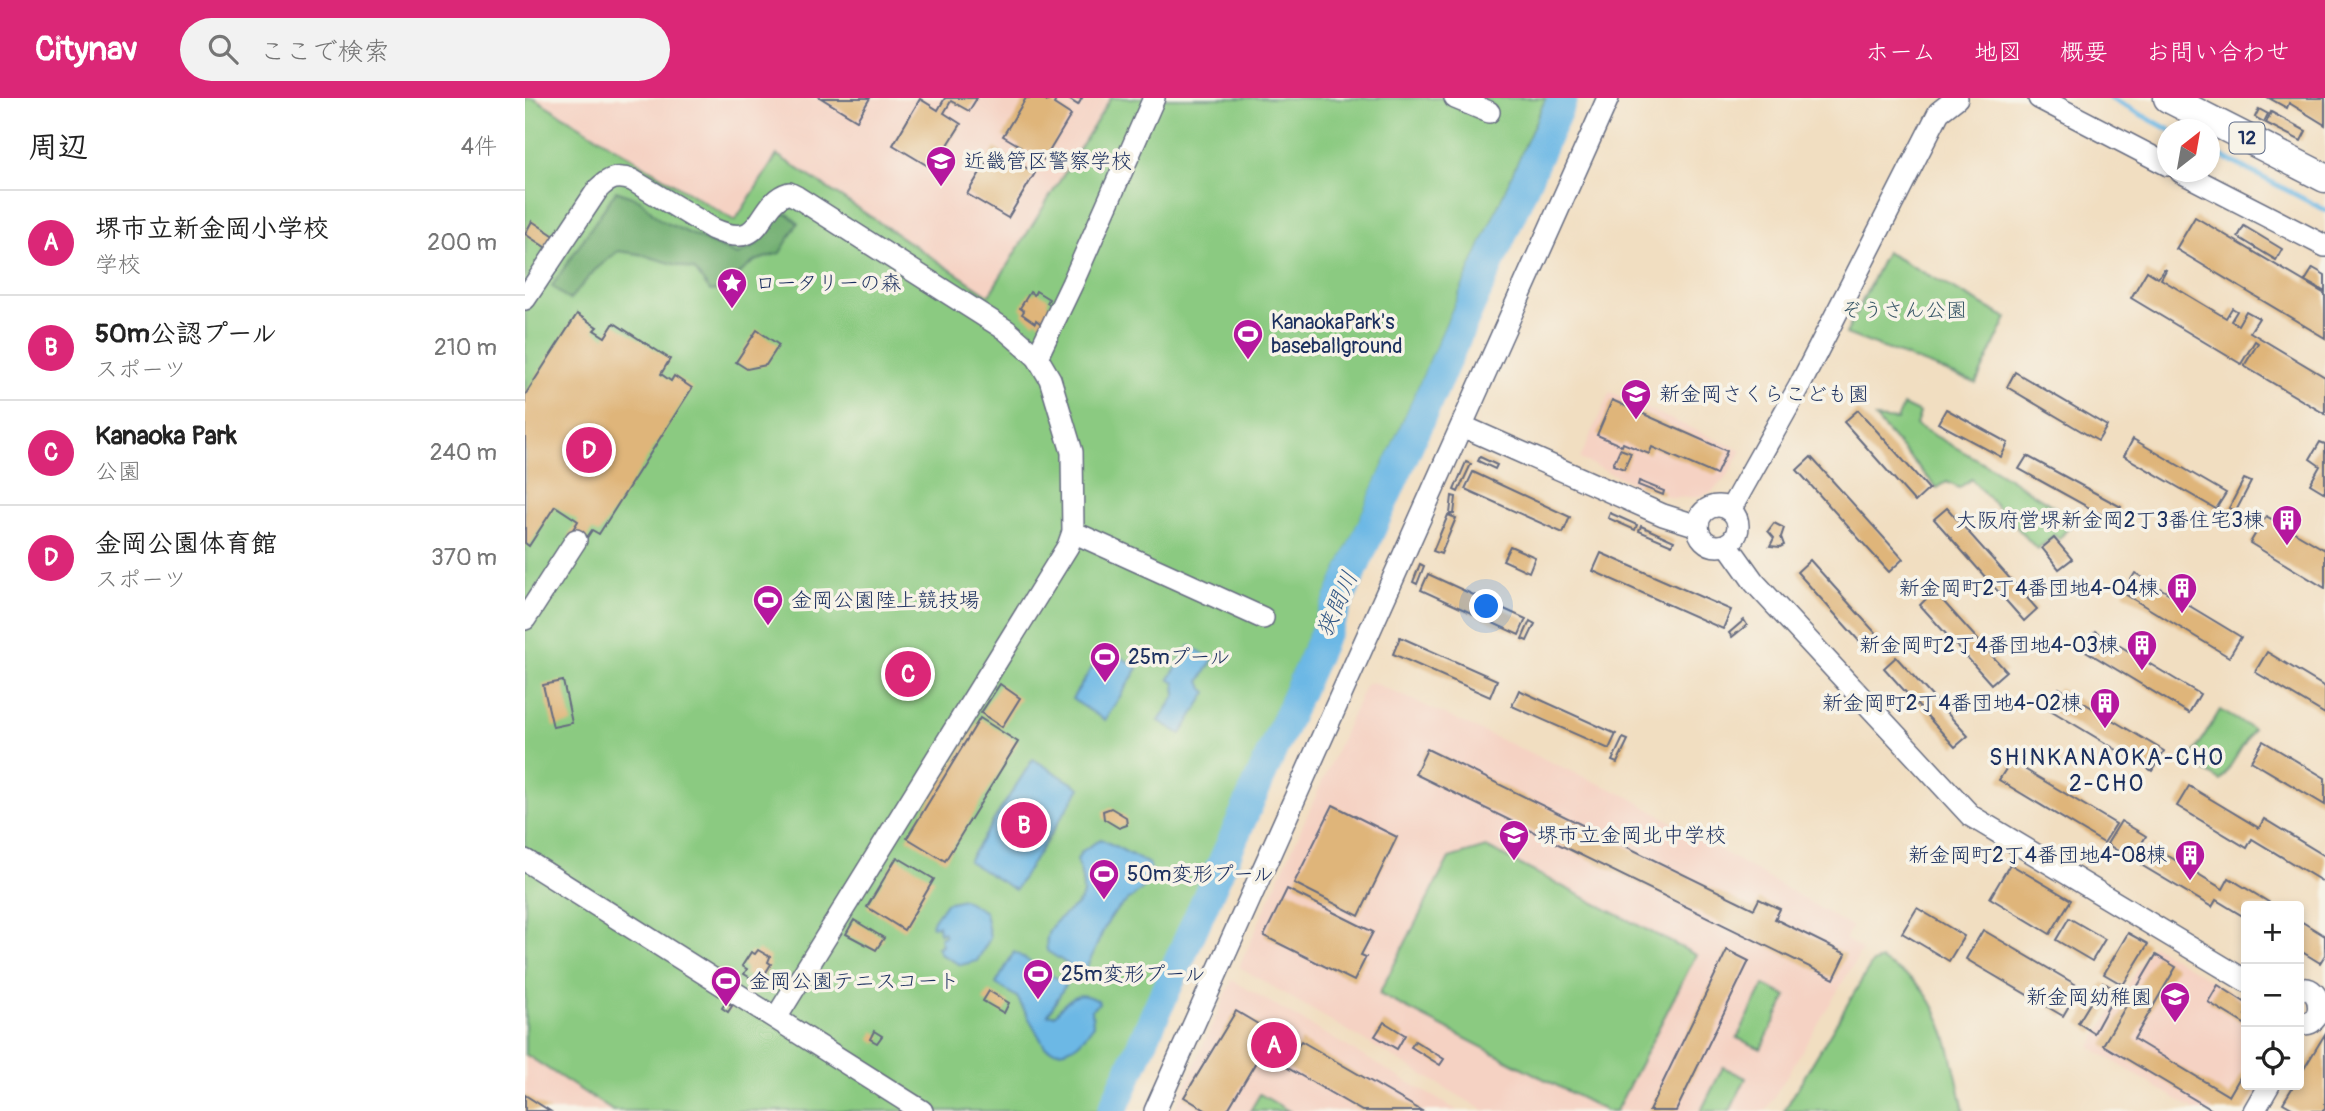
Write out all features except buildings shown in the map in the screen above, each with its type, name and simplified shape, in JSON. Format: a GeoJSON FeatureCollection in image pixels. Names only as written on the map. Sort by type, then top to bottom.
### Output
{"type":"FeatureCollection","features":[{"type":"Feature","properties":{"kind":"main road","name":"12"},"geometry":{"type":"LineString","coordinates":[[2168,98],[2325,178]]}},
{"type":"Feature","properties":{"kind":"street"},"geometry":{"type":"LineString","coordinates":[[1037,357],[1154,98]]}},
{"type":"Feature","properties":{"kind":"street"},"geometry":{"type":"LineString","coordinates":[[1455,98],[1489,112]]}},
{"type":"Feature","properties":{"kind":"street"},"geometry":{"type":"LineString","coordinates":[[1155,1111],[1608,98]]}},
{"type":"Feature","properties":{"kind":"street"},"geometry":{"type":"LineString","coordinates":[[1730,510],[1806,373],[1939,112],[1957,98]]}},
{"type":"Feature","properties":{"kind":"street"},"geometry":{"type":"LineString","coordinates":[[2039,98],[2157,159]]}},
{"type":"Feature","properties":{"kind":"street"},"geometry":{"type":"LineString","coordinates":[[525,299],[607,179],[621,176],[632,180],[713,229],[726,235],[737,236],[747,233],[759,224],[776,199],[789,194],[1006,330],[1037,357],[1050,379],[1072,452],[1073,532],[1068,546],[776,1018]]}},
{"type":"Feature","properties":{"kind":"street"},"geometry":{"type":"LineString","coordinates":[[2200,182],[2325,246]]}},
{"type":"Feature","properties":{"kind":"street"},"geometry":{"type":"LineString","coordinates":[[1462,426],[1663,515],[1698,526]]}},
{"type":"Feature","properties":{"kind":"street"},"geometry":{"type":"LineString","coordinates":[[1718,506],[1735,515],[1738,528],[1733,540],[1714,546],[1699,533],[1698,526],[1706,510],[1718,506]]}},
{"type":"Feature","properties":{"kind":"street"},"geometry":{"type":"LineString","coordinates":[[1073,532],[1262,618]]}},
{"type":"Feature","properties":{"kind":"street"},"geometry":{"type":"LineString","coordinates":[[525,619],[576,540]]}},
{"type":"Feature","properties":{"kind":"street"},"geometry":{"type":"LineString","coordinates":[[1727,544],[1754,583],[1971,816],[2241,978]]}},
{"type":"Feature","properties":{"kind":"street"},"geometry":{"type":"LineString","coordinates":[[525,860],[922,1111]]}},
{"type":"Feature","properties":{"kind":"street"},"geometry":{"type":"LineString","coordinates":[[2309,1023],[2324,1007],[2314,991]]}},
{"type":"Feature","properties":{"kind":"street"},"geometry":{"type":"LineString","coordinates":[[2254,1111],[2266,1090]]}},
{"type":"Feature","properties":{"kind":"shaded area","name":"近畿管区警察学校"},"geometry":{"type":"Polygon","coordinates":[[[534,98],[1111,98],[990,295],[778,155],[736,221],[534,98]]]}},
{"type":"Feature","properties":{"kind":"shaded area","name":"新金岡さくらこども園"},"geometry":{"type":"Polygon","coordinates":[[[1610,392],[1742,451],[1727,477],[1710,493],[1697,497],[1673,498],[1634,484],[1580,459],[1610,392]]]}},
{"type":"Feature","properties":{"kind":"shaded area","name":"堺市立金岡北中学校"},"geometry":{"type":"Polygon","coordinates":[[[1372,682],[1629,797],[1852,927],[1845,939],[1862,950],[1766,1111],[1485,1111],[1239,967],[1366,684],[1372,682]]]}},
{"type":"Feature","properties":{"kind":"shaded area","name":"新金岡幼稚園"},"geometry":{"type":"Polygon","coordinates":[[[2152,945],[2241,998],[2241,1090],[2258,1090],[2245,1111],[2196,1111],[2090,1047],[2152,945]]]}},
{"type":"Feature","properties":{"kind":"shaded area"},"geometry":{"type":"Polygon","coordinates":[[[1232,980],[1458,1111],[1174,1111],[1232,980]]]}},
{"type":"Feature","properties":{"kind":"shaded area"},"geometry":{"type":"Polygon","coordinates":[[[525,1054],[613,1111],[525,1111],[525,1054]]]}},
{"type":"Feature","properties":{"kind":"green space"},"geometry":{"type":"Polygon","coordinates":[[[525,98],[534,98],[735,221],[777,155],[989,295],[1111,98],[1546,98],[1098,1111],[613,1111],[525,1054],[525,98]]]}},
{"type":"Feature","properties":{"kind":"green space"},"geometry":{"type":"Polygon","coordinates":[[[616,191],[640,200],[660,220],[737,255],[757,243],[779,212],[789,215],[798,223],[780,253],[755,261],[732,279],[724,290],[710,291],[695,270],[639,254],[618,251],[594,271],[569,300],[552,286],[616,191]]]}},
{"type":"Feature","properties":{"kind":"green space","name":"ぞうさん公園"},"geometry":{"type":"Polygon","coordinates":[[[1886,252],[2007,318],[1976,383],[1846,334],[1886,252]]]}},
{"type":"Feature","properties":{"kind":"green space"},"geometry":{"type":"Polygon","coordinates":[[[1903,405],[1920,413],[1916,425],[1994,469],[2075,520],[2059,539],[2055,535],[2037,549],[1971,479],[1959,488],[1947,482],[1937,488],[1875,418],[1897,420],[1903,405]]]}},
{"type":"Feature","properties":{"kind":"green space"},"geometry":{"type":"Polygon","coordinates":[[[2220,710],[2253,729],[2221,781],[2189,762],[2220,710]]]}},
{"type":"Feature","properties":{"kind":"green space"},"geometry":{"type":"Polygon","coordinates":[[[1486,847],[1696,955],[1616,1111],[1606,1111],[1379,994],[1449,858],[1486,847]]]}},
{"type":"Feature","properties":{"kind":"green space"},"geometry":{"type":"Polygon","coordinates":[[[1881,960],[1914,981],[1934,1007],[1948,1042],[1964,1111],[1784,1111],[1872,963],[1881,960]]]}},
{"type":"Feature","properties":{"kind":"green space"},"geometry":{"type":"Polygon","coordinates":[[[1764,985],[1787,996],[1761,1049],[1737,1038],[1764,985]]]}},
{"type":"Feature","properties":{"kind":"green space"},"geometry":{"type":"Polygon","coordinates":[[[1723,1067],[1746,1078],[1730,1111],[1701,1111],[1723,1067]]]}},
{"type":"Feature","properties":{"kind":"green space"},"geometry":{"type":"Polygon","coordinates":[[[1260,1094],[1289,1111],[1250,1111],[1260,1094]]]}},
{"type":"Feature","properties":{"kind":"water"},"geometry":{"type":"Polygon","coordinates":[[[1190,646],[1213,659],[1200,681],[1207,692],[1181,734],[1159,721],[1176,695],[1175,683],[1169,679],[1190,646]]]}},
{"type":"Feature","properties":{"kind":"water","name":"25mプール"},"geometry":{"type":"Polygon","coordinates":[[[1105,647],[1138,668],[1105,720],[1072,699],[1105,647]]]}},
{"type":"Feature","properties":{"kind":"water"},"geometry":{"type":"Polygon","coordinates":[[[1033,759],[1080,788],[1015,890],[968,861],[1033,759]]]}},
{"type":"Feature","properties":{"kind":"water","name":"50m変形プール"},"geometry":{"type":"Polygon","coordinates":[[[1101,839],[1149,864],[1152,873],[1146,885],[1109,920],[1085,969],[1077,970],[1047,951],[1047,939],[1055,923],[1075,906],[1083,893],[1077,860],[1081,852],[1101,839]]]}},
{"type":"Feature","properties":{"kind":"water"},"geometry":{"type":"Polygon","coordinates":[[[963,899],[985,912],[990,938],[977,961],[961,965],[940,954],[937,947],[942,945],[940,938],[945,936],[943,932],[939,933],[938,925],[931,924],[946,903],[963,899]]]}},
{"type":"Feature","properties":{"kind":"water","name":"25m変形プール"},"geometry":{"type":"Polygon","coordinates":[[[1014,952],[1066,984],[1048,1015],[1055,1015],[1077,996],[1098,1000],[1099,1003],[1092,1009],[1093,1026],[1072,1047],[1060,1051],[1045,1047],[1017,997],[996,984],[1014,952]]]}},
{"type":"Feature","properties":{"kind":"waterway","name":"狭間川"},"geometry":{"type":"LineString","coordinates":[[1112,1111],[1563,98]]}},
{"type":"Feature","properties":{"kind":"waterway"},"geometry":{"type":"LineString","coordinates":[[2110,98],[2157,123]]}},
{"type":"Feature","properties":{"kind":"waterway"},"geometry":{"type":"LineString","coordinates":[[2220,155],[2325,210]]}},
{"type":"Feature","properties":{"kind":"place","name":"近畿管区警察学校"},"geometry":{"type":"Point","coordinates":[941,188]}},
{"type":"Feature","properties":{"kind":"place","name":"ロータリーの森"},"geometry":{"type":"Point","coordinates":[732,310]}},
{"type":"Feature","properties":{"kind":"place","name":"KanaokaPark's baseballground"},"geometry":{"type":"Point","coordinates":[1248,361]}},
{"type":"Feature","properties":{"kind":"place","name":"新金岡さくらこども園"},"geometry":{"type":"Point","coordinates":[1636,421]}},
{"type":"Feature","properties":{"kind":"place","name":"金岡公園体育館"},"geometry":{"type":"Point","coordinates":[589,450]}},
{"type":"Feature","properties":{"kind":"place","name":"大阪府営堺新金岡2丁3番住宅3棟"},"geometry":{"type":"Point","coordinates":[2287,547]}},
{"type":"Feature","properties":{"kind":"place","name":"新金岡町2丁4番団地4-04棟"},"geometry":{"type":"Point","coordinates":[2182,615]}},
{"type":"Feature","properties":{"kind":"place","name":"金岡公園陸上競技場"},"geometry":{"type":"Point","coordinates":[768,627]}},
{"type":"Feature","properties":{"kind":"place","name":"新金岡町2丁4番団地4-03棟"},"geometry":{"type":"Point","coordinates":[2142,672]}},
{"type":"Feature","properties":{"kind":"place","name":"Kanaoka Park"},"geometry":{"type":"Point","coordinates":[908,674]}},
{"type":"Feature","properties":{"kind":"place","name":"25mプール"},"geometry":{"type":"Point","coordinates":[1105,684]}},
{"type":"Feature","properties":{"kind":"place","name":"新金岡町2丁4番団地4-02棟"},"geometry":{"type":"Point","coordinates":[2105,730]}},
{"type":"Feature","properties":{"kind":"place","name":"50m公認プール"},"geometry":{"type":"Point","coordinates":[1024,825]}},
{"type":"Feature","properties":{"kind":"place","name":"堺市立金岡北中学校"},"geometry":{"type":"Point","coordinates":[1514,862]}},
{"type":"Feature","properties":{"kind":"place","name":"新金岡町2丁4番団地4-08棟"},"geometry":{"type":"Point","coordinates":[2190,882]}},
{"type":"Feature","properties":{"kind":"place","name":"50m変形プール"},"geometry":{"type":"Point","coordinates":[1104,901]}},
{"type":"Feature","properties":{"kind":"place","name":"25m変形プール"},"geometry":{"type":"Point","coordinates":[1038,1001]}},
{"type":"Feature","properties":{"kind":"place","name":"金岡公園テニスコート"},"geometry":{"type":"Point","coordinates":[726,1008]}},
{"type":"Feature","properties":{"kind":"place","name":"新金岡幼稚園"},"geometry":{"type":"Point","coordinates":[2175,1024]}},
{"type":"Feature","properties":{"kind":"place","name":"堺市立新金岡小学校"},"geometry":{"type":"Point","coordinates":[1274,1045]}},
{"type":"Feature","properties":{"kind":"district","name":"SHINKANAOKA-CHO 2-CHO"},"geometry":{"type":"Point","coordinates":[2107,770]}}]}
